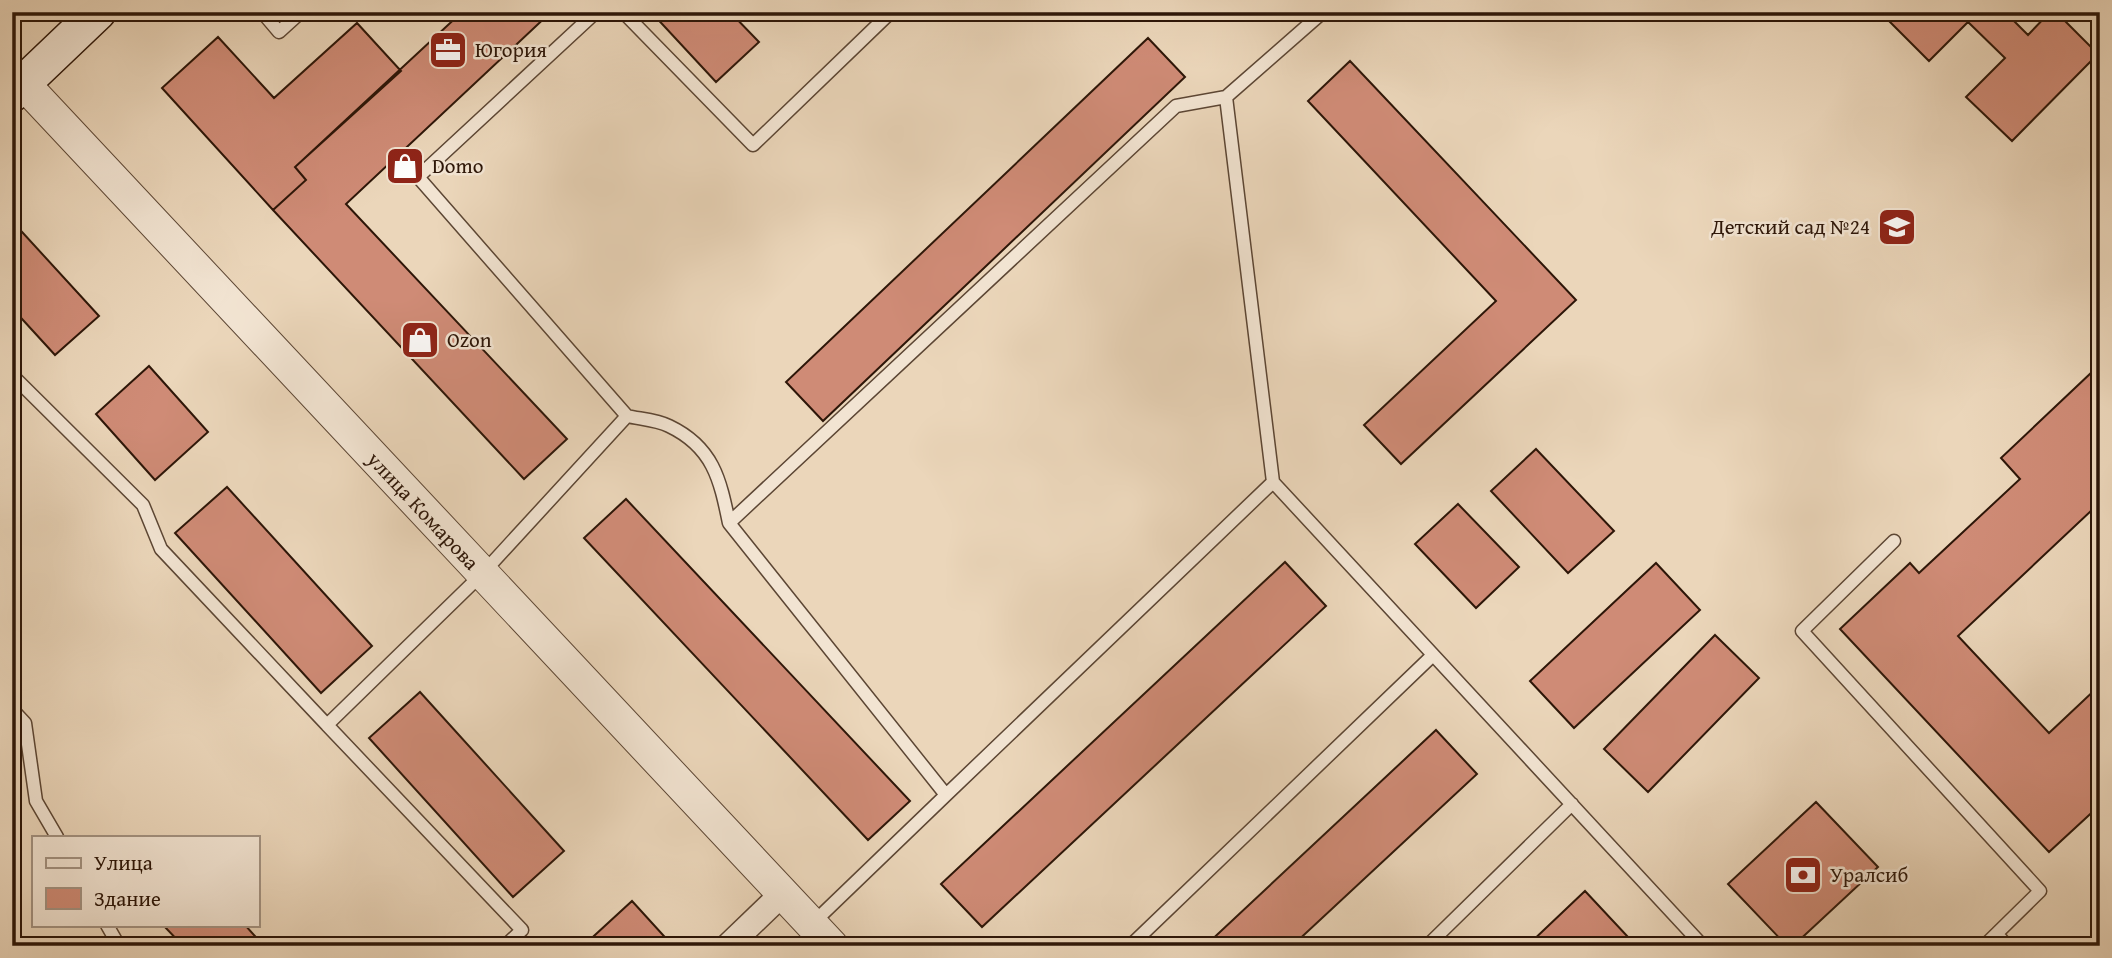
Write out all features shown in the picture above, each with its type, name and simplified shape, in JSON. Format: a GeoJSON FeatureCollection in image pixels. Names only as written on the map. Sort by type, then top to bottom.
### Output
{"type":"FeatureCollection","features":[{"type":"Feature","properties":{"kind":"main road"},"geometry":{"type":"LineString","coordinates":[[16,87],[98,12]]}},
{"type":"Feature","properties":{"kind":"street","name":"улица Комарова"},"geometry":{"type":"LineString","coordinates":[[16,87],[482,574],[822,935]]}},
{"type":"Feature","properties":{"kind":"street"},"geometry":{"type":"LineString","coordinates":[[728,946],[782,894]]}},
{"type":"Feature","properties":{"kind":"lane"},"geometry":{"type":"LineString","coordinates":[[262,12],[279,32],[302,12]]}},
{"type":"Feature","properties":{"kind":"lane"},"geometry":{"type":"LineString","coordinates":[[596,12],[418,177],[627,416],[668,425],[695,444],[713,465],[723,491],[729,523],[946,795]]}},
{"type":"Feature","properties":{"kind":"lane"},"geometry":{"type":"LineString","coordinates":[[623,12],[753,145],[891,12]]}},
{"type":"Feature","properties":{"kind":"lane"},"geometry":{"type":"LineString","coordinates":[[729,523],[1177,106],[1226,97],[1323,12]]}},
{"type":"Feature","properties":{"kind":"lane"},"geometry":{"type":"LineString","coordinates":[[1226,97],[1273,482],[1703,946]]}},
{"type":"Feature","properties":{"kind":"lane"},"geometry":{"type":"LineString","coordinates":[[12,374],[143,505],[161,549],[522,930],[505,946]]}},
{"type":"Feature","properties":{"kind":"lane"},"geometry":{"type":"LineString","coordinates":[[327,725],[482,574],[627,416]]}},
{"type":"Feature","properties":{"kind":"lane"},"geometry":{"type":"LineString","coordinates":[[822,935],[946,795],[1273,482]]}},
{"type":"Feature","properties":{"kind":"lane"},"geometry":{"type":"LineString","coordinates":[[1894,541],[1802,631],[2040,891],[1984,946]]}},
{"type":"Feature","properties":{"kind":"lane"},"geometry":{"type":"LineString","coordinates":[[1130,946],[1433,655]]}},
{"type":"Feature","properties":{"kind":"lane"},"geometry":{"type":"LineString","coordinates":[[12,709],[25,723],[36,801],[56,836]]}},
{"type":"Feature","properties":{"kind":"lane"},"geometry":{"type":"LineString","coordinates":[[1427,946],[1572,804]]}},
{"type":"Feature","properties":{"kind":"lane"},"geometry":{"type":"LineString","coordinates":[[108,926],[120,946]]}},
{"type":"Feature","properties":{"kind":"lane"},"geometry":{"type":"LineString","coordinates":[[1997,934],[2007,946]]}},
{"type":"Feature","properties":{"kind":"building"},"geometry":{"type":"Polygon","coordinates":[[[462,12],[551,12],[346,204],[567,439],[524,479],[273,210],[306,180],[295,167],[462,12]]]}},
{"type":"Feature","properties":{"kind":"building"},"geometry":{"type":"Polygon","coordinates":[[[651,12],[730,12],[759,42],[716,82],[651,12]]]}},
{"type":"Feature","properties":{"kind":"building"},"geometry":{"type":"Polygon","coordinates":[[[1888,12],[2005,12],[2028,35],[2050,12],[2056,12],[2098,54],[2012,141],[1966,97],[2005,58],[1968,22],[1929,61],[1884,16],[1888,12]]]}},
{"type":"Feature","properties":{"kind":"building"},"geometry":{"type":"Polygon","coordinates":[[[357,23],[401,71],[295,167],[306,180],[273,210],[162,88],[218,37],[274,98],[357,23]]]}},
{"type":"Feature","properties":{"kind":"building"},"geometry":{"type":"Polygon","coordinates":[[[1148,38],[1185,77],[823,421],[786,382],[1148,38]]]}},
{"type":"Feature","properties":{"kind":"building"},"geometry":{"type":"Polygon","coordinates":[[[1350,61],[1576,300],[1401,464],[1364,425],[1496,301],[1308,101],[1350,61]]]}},
{"type":"Feature","properties":{"kind":"building"},"geometry":{"type":"Polygon","coordinates":[[[12,221],[99,316],[55,355],[12,308],[12,221]]]}},
{"type":"Feature","properties":{"kind":"building"},"geometry":{"type":"Polygon","coordinates":[[[149,366],[208,432],[155,480],[96,414],[149,366]]]}},
{"type":"Feature","properties":{"kind":"building"},"geometry":{"type":"Polygon","coordinates":[[[2092,372],[2100,380],[2100,517],[2093,509],[1958,636],[2049,733],[2100,685],[2100,805],[2049,852],[1840,629],[1910,563],[1919,573],[2020,479],[2001,458],[2092,372]]]}},
{"type":"Feature","properties":{"kind":"building"},"geometry":{"type":"Polygon","coordinates":[[[1536,449],[1614,531],[1568,573],[1491,491],[1536,449]]]}},
{"type":"Feature","properties":{"kind":"building"},"geometry":{"type":"Polygon","coordinates":[[[227,487],[372,646],[321,693],[175,533],[227,487]]]}},
{"type":"Feature","properties":{"kind":"building"},"geometry":{"type":"Polygon","coordinates":[[[626,499],[910,801],[868,840],[584,538],[626,499]]]}},
{"type":"Feature","properties":{"kind":"building"},"geometry":{"type":"Polygon","coordinates":[[[1458,504],[1519,567],[1476,608],[1415,544],[1458,504]]]}},
{"type":"Feature","properties":{"kind":"building"},"geometry":{"type":"Polygon","coordinates":[[[1285,562],[1326,606],[982,927],[941,884],[1285,562]]]}},
{"type":"Feature","properties":{"kind":"building"},"geometry":{"type":"Polygon","coordinates":[[[1656,563],[1700,610],[1574,728],[1530,681],[1656,563]]]}},
{"type":"Feature","properties":{"kind":"building"},"geometry":{"type":"Polygon","coordinates":[[[1715,635],[1759,678],[1648,792],[1604,749],[1715,635]]]}},
{"type":"Feature","properties":{"kind":"building"},"geometry":{"type":"Polygon","coordinates":[[[420,692],[564,851],[513,897],[369,738],[420,692]]]}},
{"type":"Feature","properties":{"kind":"building"},"geometry":{"type":"Polygon","coordinates":[[[1436,730],[1477,774],[1292,946],[1205,946],[1436,730]]]}},
{"type":"Feature","properties":{"kind":"building","name":"Уралсиб"},"geometry":{"type":"Polygon","coordinates":[[[1816,802],[1878,867],[1793,946],[1787,946],[1728,884],[1816,802]]]}},
{"type":"Feature","properties":{"kind":"building"},"geometry":{"type":"Polygon","coordinates":[[[1585,891],[1628,937],[1619,946],[1527,946],[1585,891]]]}},
{"type":"Feature","properties":{"kind":"building"},"geometry":{"type":"Polygon","coordinates":[[[632,901],[673,946],[583,946],[632,901]]]}},
{"type":"Feature","properties":{"kind":"building"},"geometry":{"type":"Polygon","coordinates":[[[164,926],[246,926],[264,946],[183,946],[164,926]]]}},
{"type":"Feature","properties":{"kind":"place","name":"Югория"},"geometry":{"type":"Point","coordinates":[448,50]}},
{"type":"Feature","properties":{"kind":"place","name":"Domo"},"geometry":{"type":"Point","coordinates":[405,166]}},
{"type":"Feature","properties":{"kind":"place","name":"Детский сад №24"},"geometry":{"type":"Point","coordinates":[1897,227]}},
{"type":"Feature","properties":{"kind":"place","name":"Ozon"},"geometry":{"type":"Point","coordinates":[420,340]}},
{"type":"Feature","properties":{"kind":"place","name":"Уралсиб"},"geometry":{"type":"Point","coordinates":[1803,875]}}]}
